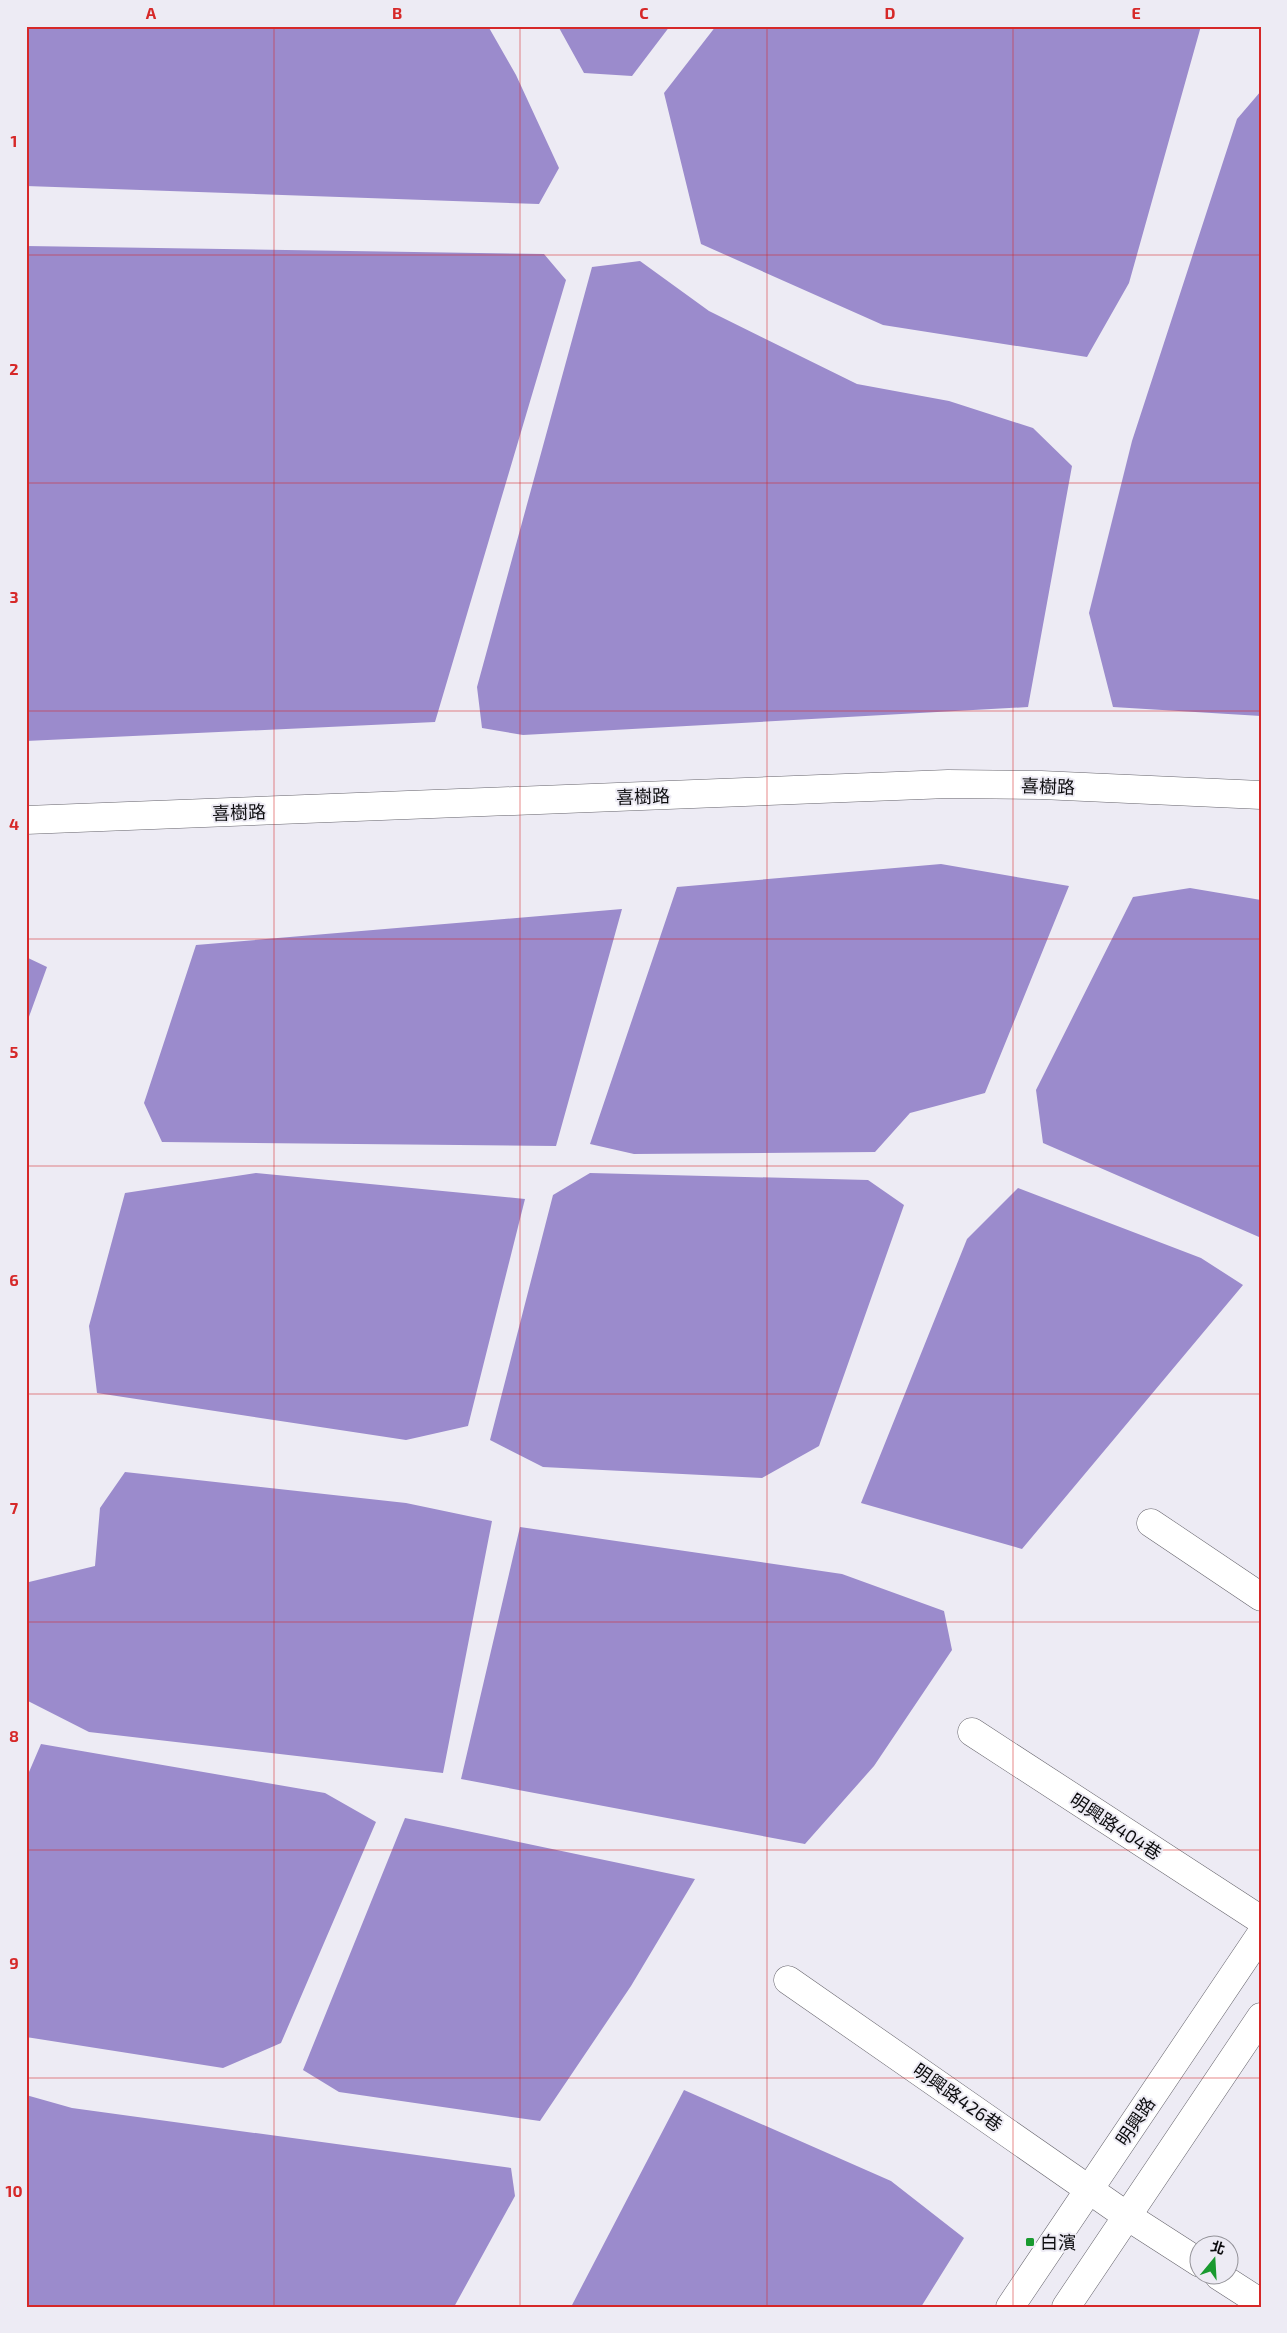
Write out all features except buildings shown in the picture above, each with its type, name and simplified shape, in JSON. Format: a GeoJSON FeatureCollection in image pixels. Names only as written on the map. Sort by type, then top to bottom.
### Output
{"type":"FeatureCollection","features":[{"type":"Feature","properties":{"kind":"street","name":"喜樹路"},"geometry":{"type":"LineString","coordinates":[[26,820],[948,784],[1041,785],[1261,795]]}},
{"type":"Feature","properties":{"kind":"street"},"geometry":{"type":"LineString","coordinates":[[1151,1523],[1261,1597]]}},
{"type":"Feature","properties":{"kind":"street","name":"明興路404巷"},"geometry":{"type":"LineString","coordinates":[[972,1732],[1261,1920]]}},
{"type":"Feature","properties":{"kind":"street","name":"明興路"},"geometry":{"type":"LineString","coordinates":[[1010,2307],[1261,1934]]}},
{"type":"Feature","properties":{"kind":"street","name":"明興路426巷"},"geometry":{"type":"LineString","coordinates":[[788,1980],[1090,2188],[1127,2216],[1190,2257]]}},
{"type":"Feature","properties":{"kind":"street"},"geometry":{"type":"LineString","coordinates":[[1066,2307],[1261,2017]]}},
{"type":"Feature","properties":{"kind":"street"},"geometry":{"type":"LineString","coordinates":[[1235,2286],[1261,2303]]}},
{"type":"Feature","properties":{"kind":"shaded area"},"geometry":{"type":"Polygon","coordinates":[[[26,26],[488,26],[516,75],[559,168],[539,204],[26,186],[26,26]]]}},
{"type":"Feature","properties":{"kind":"shaded area"},"geometry":{"type":"Polygon","coordinates":[[[558,26],[670,26],[632,76],[584,73],[558,26]]]}},
{"type":"Feature","properties":{"kind":"shaded area"},"geometry":{"type":"Polygon","coordinates":[[[716,26],[1201,26],[1129,283],[1087,357],[883,325],[701,244],[664,93],[716,26]]]}},
{"type":"Feature","properties":{"kind":"shaded area"},"geometry":{"type":"Polygon","coordinates":[[[1261,91],[1261,716],[1113,707],[1089,613],[1132,441],[1237,119],[1261,91]]]}},
{"type":"Feature","properties":{"kind":"shaded area"},"geometry":{"type":"Polygon","coordinates":[[[26,246],[544,254],[566,280],[435,722],[26,741],[26,246]]]}},
{"type":"Feature","properties":{"kind":"shaded area"},"geometry":{"type":"Polygon","coordinates":[[[640,261],[709,311],[857,384],[949,401],[1033,428],[1072,466],[1028,707],[523,735],[482,728],[477,687],[592,267],[640,261]]]}},
{"type":"Feature","properties":{"kind":"shaded area"},"geometry":{"type":"Polygon","coordinates":[[[941,864],[1069,886],[985,1093],[910,1113],[875,1152],[634,1154],[590,1144],[677,887],[941,864]]]}},
{"type":"Feature","properties":{"kind":"shaded area"},"geometry":{"type":"Polygon","coordinates":[[[1190,888],[1261,900],[1261,1236],[1259,1237],[1043,1143],[1036,1090],[1133,897],[1190,888]]]}},
{"type":"Feature","properties":{"kind":"shaded area"},"geometry":{"type":"Polygon","coordinates":[[[622,909],[556,1146],[162,1142],[144,1103],[196,945],[622,909]]]}},
{"type":"Feature","properties":{"kind":"shaded area"},"geometry":{"type":"Polygon","coordinates":[[[26,957],[47,967],[26,1025],[26,957]]]}},
{"type":"Feature","properties":{"kind":"shaded area"},"geometry":{"type":"Polygon","coordinates":[[[256,1173],[525,1199],[468,1426],[406,1440],[97,1393],[89,1326],[125,1193],[256,1173]]]}},
{"type":"Feature","properties":{"kind":"shaded area"},"geometry":{"type":"Polygon","coordinates":[[[590,1173],[868,1180],[904,1205],[819,1446],[762,1478],[543,1467],[490,1440],[553,1195],[590,1173]]]}},
{"type":"Feature","properties":{"kind":"shaded area"},"geometry":{"type":"Polygon","coordinates":[[[1018,1188],[1201,1258],[1243,1285],[1022,1549],[861,1503],[967,1239],[1018,1188]]]}},
{"type":"Feature","properties":{"kind":"shaded area"},"geometry":{"type":"Polygon","coordinates":[[[125,1472],[406,1503],[492,1521],[443,1773],[89,1732],[26,1700],[26,1585],[29,1582],[95,1566],[100,1508],[125,1472]]]}},
{"type":"Feature","properties":{"kind":"shaded area"},"geometry":{"type":"Polygon","coordinates":[[[520,1527],[842,1574],[944,1611],[952,1650],[874,1766],[805,1844],[461,1779],[520,1527]]]}},
{"type":"Feature","properties":{"kind":"shaded area"},"geometry":{"type":"Polygon","coordinates":[[[41,1744],[325,1793],[376,1822],[281,2043],[223,2068],[26,2037],[26,1779],[41,1744]]]}},
{"type":"Feature","properties":{"kind":"shaded area"},"geometry":{"type":"Polygon","coordinates":[[[405,1818],[695,1879],[631,1986],[540,2121],[339,2092],[303,2070],[405,1818]]]}},
{"type":"Feature","properties":{"kind":"shaded area"},"geometry":{"type":"Polygon","coordinates":[[[684,2090],[891,2181],[964,2238],[921,2307],[571,2307],[684,2090]]]}},
{"type":"Feature","properties":{"kind":"shaded area"},"geometry":{"type":"Polygon","coordinates":[[[26,2095],[72,2108],[511,2168],[515,2196],[454,2307],[26,2307],[26,2095]]]}},
{"type":"Feature","properties":{"kind":"place","name":"白濱"},"geometry":{"type":"Point","coordinates":[1030,2242]}}]}
